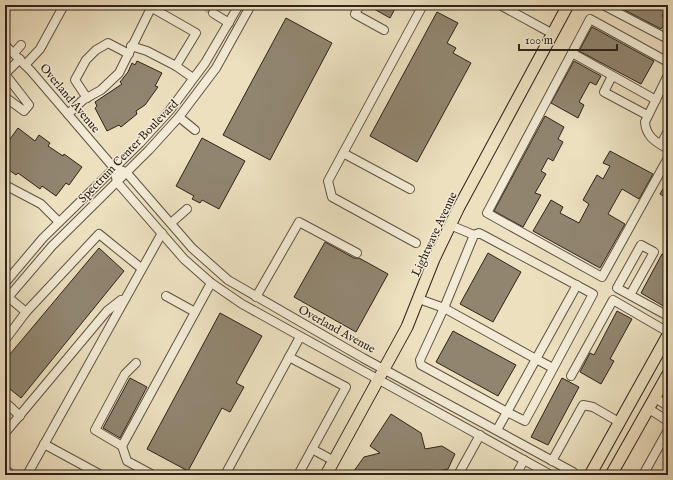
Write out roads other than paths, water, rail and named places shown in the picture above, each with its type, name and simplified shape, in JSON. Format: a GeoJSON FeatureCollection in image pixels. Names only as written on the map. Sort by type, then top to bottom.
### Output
{"type":"FeatureCollection","features":[{"type":"Feature","properties":{"kind":"main road","name":"Lightwave Avenue"},"geometry":{"type":"LineString","coordinates":[[326,475],[407,326],[450,225],[568,5]]}},
{"type":"Feature","properties":{"kind":"main road"},"geometry":{"type":"LineString","coordinates":[[590,475],[668,333]]}},
{"type":"Feature","properties":{"kind":"main road"},"geometry":{"type":"LineString","coordinates":[[611,475],[668,374]]}},
{"type":"Feature","properties":{"kind":"street"},"geometry":{"type":"LineString","coordinates":[[5,97],[24,111],[29,105],[5,74],[20,59],[40,49],[64,5]]}},
{"type":"Feature","properties":{"kind":"street","name":"Spectrum Center Boulevard"},"geometry":{"type":"LineString","coordinates":[[5,283],[43,238],[170,110],[193,78],[239,5]]}},
{"type":"Feature","properties":{"kind":"street","name":"Spectrum Center Boulevard"},"geometry":{"type":"LineString","coordinates":[[7,299],[52,246],[117,182],[179,117],[216,68],[251,5]]}},
{"type":"Feature","properties":{"kind":"street"},"geometry":{"type":"LineString","coordinates":[[360,5],[355,14],[384,30]]}},
{"type":"Feature","properties":{"kind":"street"},"geometry":{"type":"LineString","coordinates":[[416,243],[332,197],[328,181],[423,5]]}},
{"type":"Feature","properties":{"kind":"street"},"geometry":{"type":"LineString","coordinates":[[500,5],[553,34]]}},
{"type":"Feature","properties":{"kind":"street"},"geometry":{"type":"LineString","coordinates":[[603,5],[668,39]]}},
{"type":"Feature","properties":{"kind":"street"},"geometry":{"type":"LineString","coordinates":[[68,114],[87,98],[112,81],[125,64],[148,6],[196,33],[176,66]]}},
{"type":"Feature","properties":{"kind":"street"},"geometry":{"type":"LineString","coordinates":[[214,14],[229,23]]}},
{"type":"Feature","properties":{"kind":"street"},"geometry":{"type":"LineString","coordinates":[[668,62],[590,19],[487,213],[602,278],[668,158]]}},
{"type":"Feature","properties":{"kind":"street"},"geometry":{"type":"LineString","coordinates":[[87,98],[75,80],[86,60],[96,50],[108,43],[130,50],[147,51],[176,66],[193,78]]}},
{"type":"Feature","properties":{"kind":"street","name":"Overland Avenue"},"geometry":{"type":"LineString","coordinates":[[5,45],[20,59],[114,168],[117,182],[184,259],[211,283],[242,304],[300,337],[551,475]]}},
{"type":"Feature","properties":{"kind":"street"},"geometry":{"type":"LineString","coordinates":[[20,59],[21,45]]}},
{"type":"Feature","properties":{"kind":"street"},"geometry":{"type":"LineString","coordinates":[[572,53],[656,100]]}},
{"type":"Feature","properties":{"kind":"street"},"geometry":{"type":"LineString","coordinates":[[668,75],[647,115],[645,122],[645,129],[652,139],[664,146],[668,131]]}},
{"type":"Feature","properties":{"kind":"street"},"geometry":{"type":"LineString","coordinates":[[612,76],[604,92],[647,115]]}},
{"type":"Feature","properties":{"kind":"street"},"geometry":{"type":"LineString","coordinates":[[179,117],[195,130]]}},
{"type":"Feature","properties":{"kind":"street"},"geometry":{"type":"LineString","coordinates":[[343,152],[410,189]]}},
{"type":"Feature","properties":{"kind":"street"},"geometry":{"type":"LineString","coordinates":[[114,168],[126,172]]}},
{"type":"Feature","properties":{"kind":"street","name":"Overland Avenue"},"geometry":{"type":"LineString","coordinates":[[126,172],[192,248],[218,272],[256,297],[363,358],[497,430],[573,472],[575,475]]}},
{"type":"Feature","properties":{"kind":"street"},"geometry":{"type":"LineString","coordinates":[[5,185],[41,204],[59,222]]}},
{"type":"Feature","properties":{"kind":"street"},"geometry":{"type":"LineString","coordinates":[[171,223],[187,209]]}},
{"type":"Feature","properties":{"kind":"street"},"geometry":{"type":"LineString","coordinates":[[256,297],[299,222],[357,253]]}},
{"type":"Feature","properties":{"kind":"street"},"geometry":{"type":"LineString","coordinates":[[450,225],[474,235],[479,233],[593,294],[525,421],[421,365],[420,360],[444,308],[474,235]]}},
{"type":"Feature","properties":{"kind":"street"},"geometry":{"type":"LineString","coordinates":[[27,475],[125,296],[162,233]]}},
{"type":"Feature","properties":{"kind":"street"},"geometry":{"type":"LineString","coordinates":[[5,340],[26,312],[99,234],[141,268]]}},
{"type":"Feature","properties":{"kind":"street"},"geometry":{"type":"LineString","coordinates":[[630,295],[654,252],[641,245],[617,288],[668,316]]}},
{"type":"Feature","properties":{"kind":"street"},"geometry":{"type":"LineString","coordinates":[[11,276],[7,299],[26,312]]}},
{"type":"Feature","properties":{"kind":"street"},"geometry":{"type":"LineString","coordinates":[[122,446],[211,283]]}},
{"type":"Feature","properties":{"kind":"street"},"geometry":{"type":"LineString","coordinates":[[497,430],[577,285]]}},
{"type":"Feature","properties":{"kind":"street"},"geometry":{"type":"LineString","coordinates":[[5,433],[107,311],[125,296]]}},
{"type":"Feature","properties":{"kind":"street"},"geometry":{"type":"LineString","coordinates":[[166,296],[195,312]]}},
{"type":"Feature","properties":{"kind":"street"},"geometry":{"type":"LineString","coordinates":[[418,299],[444,308],[553,368]]}},
{"type":"Feature","properties":{"kind":"street"},"geometry":{"type":"LineString","coordinates":[[571,376],[613,300],[668,333]]}},
{"type":"Feature","properties":{"kind":"street"},"geometry":{"type":"LineString","coordinates":[[224,475],[300,337]]}},
{"type":"Feature","properties":{"kind":"street"},"geometry":{"type":"LineString","coordinates":[[289,357],[346,387],[298,475]]}},
{"type":"Feature","properties":{"kind":"street"},"geometry":{"type":"LineString","coordinates":[[136,364],[125,374],[95,430],[122,446],[127,461],[153,475]]}},
{"type":"Feature","properties":{"kind":"street"},"geometry":{"type":"LineString","coordinates":[[655,398],[668,406]]}},
{"type":"Feature","properties":{"kind":"street"},"geometry":{"type":"LineString","coordinates":[[5,402],[20,416]]}},
{"type":"Feature","properties":{"kind":"street"},"geometry":{"type":"LineString","coordinates":[[552,461],[583,405],[592,407],[620,422]]}},
{"type":"Feature","properties":{"kind":"street"},"geometry":{"type":"LineString","coordinates":[[649,409],[668,421]]}},
{"type":"Feature","properties":{"kind":"street"},"geometry":{"type":"LineString","coordinates":[[659,415],[668,418]]}},
{"type":"Feature","properties":{"kind":"street"},"geometry":{"type":"LineString","coordinates":[[643,475],[668,430]]}},
{"type":"Feature","properties":{"kind":"street"},"geometry":{"type":"LineString","coordinates":[[458,475],[480,435]]}},
{"type":"Feature","properties":{"kind":"street"},"geometry":{"type":"LineString","coordinates":[[44,444],[101,475]]}},
{"type":"Feature","properties":{"kind":"street"},"geometry":{"type":"LineString","coordinates":[[312,450],[334,461]]}},
{"type":"Feature","properties":{"kind":"street"},"geometry":{"type":"LineString","coordinates":[[516,475],[524,460]]}},
{"type":"Feature","properties":{"kind":"street"},"geometry":{"type":"LineString","coordinates":[[5,469],[12,475]]}},
{"type":"Feature","properties":{"kind":"tunnel"},"geometry":{"type":"LineString","coordinates":[[207,5],[206,7],[213,13]]}}]}
